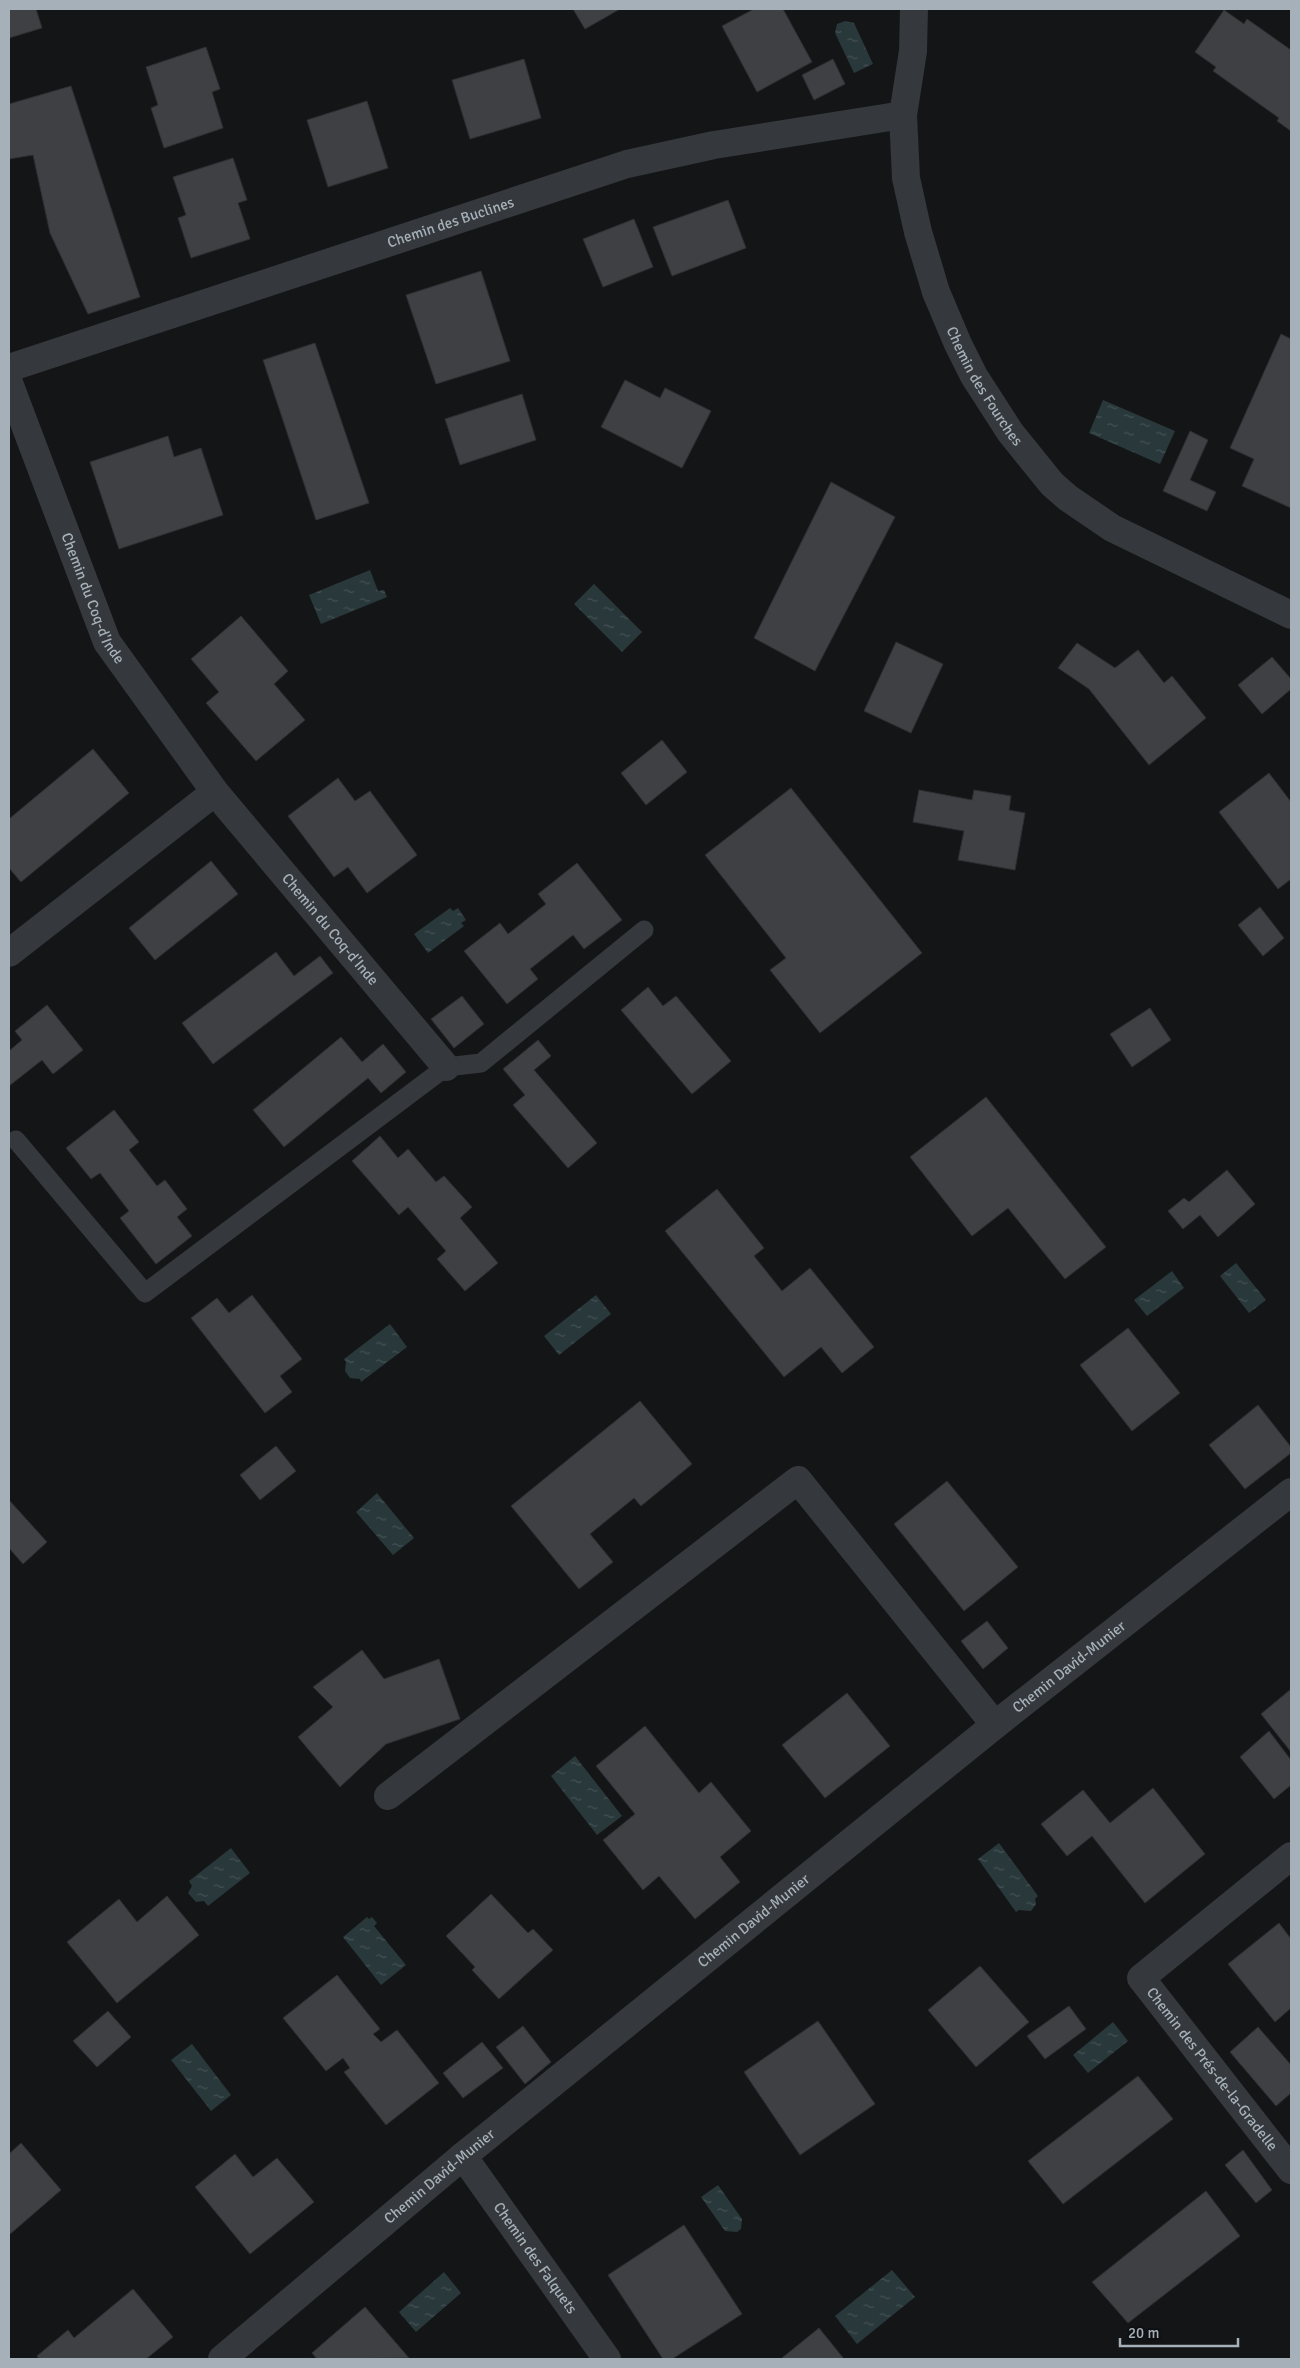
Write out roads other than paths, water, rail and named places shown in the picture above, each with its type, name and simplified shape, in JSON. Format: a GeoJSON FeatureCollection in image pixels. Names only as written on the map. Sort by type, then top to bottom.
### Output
{"type":"FeatureCollection","features":[{"type":"Feature","properties":{"kind":"street","name":"Chemin des Fourches"},"geometry":{"type":"LineString","coordinates":[[914,9],[913,51],[903,115],[906,178],[918,232],[936,292],[958,344],[993,408],[1030,458],[1068,498],[1112,528],[1291,616]]}},
{"type":"Feature","properties":{"kind":"street","name":"Chemin des Buclines"},"geometry":{"type":"LineString","coordinates":[[9,368],[627,164],[714,144],[903,115]]}},
{"type":"Feature","properties":{"kind":"street","name":"Chemin du Coq-d'Inde"},"geometry":{"type":"LineString","coordinates":[[9,383],[107,642],[215,792],[446,1067]]}},
{"type":"Feature","properties":{"kind":"street"},"geometry":{"type":"LineString","coordinates":[[9,953],[215,792]]}},
{"type":"Feature","properties":{"kind":"street"},"geometry":{"type":"LineString","coordinates":[[388,1796],[798,1480],[995,1725]]}},
{"type":"Feature","properties":{"kind":"street","name":"Chemin David-Munier"},"geometry":{"type":"LineString","coordinates":[[222,2359],[463,2156],[995,1725],[1291,1492]]}},
{"type":"Feature","properties":{"kind":"street","name":"Chemin des Prés-de-la-Gradelle"},"geometry":{"type":"LineString","coordinates":[[1291,1856],[1141,1978],[1291,2170]]}},
{"type":"Feature","properties":{"kind":"street","name":"Chemin des Falquets"},"geometry":{"type":"LineString","coordinates":[[463,2156],[607,2359]]}},
{"type":"Feature","properties":{"kind":"lane"},"geometry":{"type":"LineString","coordinates":[[16,1140],[145,1293],[446,1067],[481,1063],[644,930]]}},
{"type":"Feature","properties":{"kind":"water"},"geometry":{"type":"Polygon","coordinates":[[[845,21],[854,23],[873,64],[854,73],[835,33],[837,24],[845,21]]]}},
{"type":"Feature","properties":{"kind":"water"},"geometry":{"type":"Polygon","coordinates":[[[1103,400],[1175,431],[1160,464],[1089,433],[1103,400]]]}},
{"type":"Feature","properties":{"kind":"water"},"geometry":{"type":"Polygon","coordinates":[[[370,570],[378,591],[384,590],[387,597],[321,624],[309,595],[370,570]]]}},
{"type":"Feature","properties":{"kind":"water"},"geometry":{"type":"Polygon","coordinates":[[[594,584],[642,632],[622,652],[574,604],[594,584]]]}},
{"type":"Feature","properties":{"kind":"water"},"geometry":{"type":"Polygon","coordinates":[[[450,908],[453,911],[458,908],[466,920],[461,923],[464,926],[428,953],[414,934],[450,908]]]}},
{"type":"Feature","properties":{"kind":"water"},"geometry":{"type":"Polygon","coordinates":[[[1236,1263],[1266,1300],[1249,1313],[1220,1276],[1236,1263]]]}},
{"type":"Feature","properties":{"kind":"water"},"geometry":{"type":"Polygon","coordinates":[[[1172,1271],[1184,1288],[1147,1316],[1134,1300],[1172,1271]]]}},
{"type":"Feature","properties":{"kind":"water"},"geometry":{"type":"Polygon","coordinates":[[[596,1295],[611,1314],[559,1355],[544,1336],[596,1295]]]}},
{"type":"Feature","properties":{"kind":"water"},"geometry":{"type":"Polygon","coordinates":[[[390,1324],[407,1347],[361,1382],[360,1379],[350,1378],[345,1371],[346,1362],[344,1359],[390,1324]]]}},
{"type":"Feature","properties":{"kind":"water"},"geometry":{"type":"Polygon","coordinates":[[[377,1493],[414,1538],[393,1555],[356,1512],[377,1493]]]}},
{"type":"Feature","properties":{"kind":"water"},"geometry":{"type":"Polygon","coordinates":[[[575,1756],[622,1816],[597,1835],[551,1776],[575,1756]]]}},
{"type":"Feature","properties":{"kind":"water"},"geometry":{"type":"Polygon","coordinates":[[[999,1843],[1038,1896],[1035,1899],[1036,1904],[1031,1911],[1019,1910],[1016,1912],[978,1859],[999,1843]]]}},
{"type":"Feature","properties":{"kind":"water"},"geometry":{"type":"Polygon","coordinates":[[[231,1848],[250,1873],[208,1906],[204,1901],[196,1902],[188,1893],[192,1886],[189,1881],[231,1848]]]}},
{"type":"Feature","properties":{"kind":"water"},"geometry":{"type":"Polygon","coordinates":[[[367,1917],[369,1919],[372,1917],[377,1923],[374,1926],[406,1965],[381,1985],[343,1937],[367,1917]]]}},
{"type":"Feature","properties":{"kind":"water"},"geometry":{"type":"Polygon","coordinates":[[[1113,2022],[1128,2041],[1088,2073],[1073,2055],[1113,2022]]]}},
{"type":"Feature","properties":{"kind":"water"},"geometry":{"type":"Polygon","coordinates":[[[192,2044],[231,2095],[211,2111],[171,2060],[192,2044]]]}},
{"type":"Feature","properties":{"kind":"water"},"geometry":{"type":"Polygon","coordinates":[[[718,2185],[742,2219],[741,2229],[737,2232],[725,2231],[701,2197],[718,2185]]]}},
{"type":"Feature","properties":{"kind":"water"},"geometry":{"type":"Polygon","coordinates":[[[892,2270],[915,2297],[857,2344],[835,2316],[892,2270]]]}},
{"type":"Feature","properties":{"kind":"water"},"geometry":{"type":"Polygon","coordinates":[[[444,2272],[461,2293],[416,2332],[399,2312],[444,2272]]]}}]}
